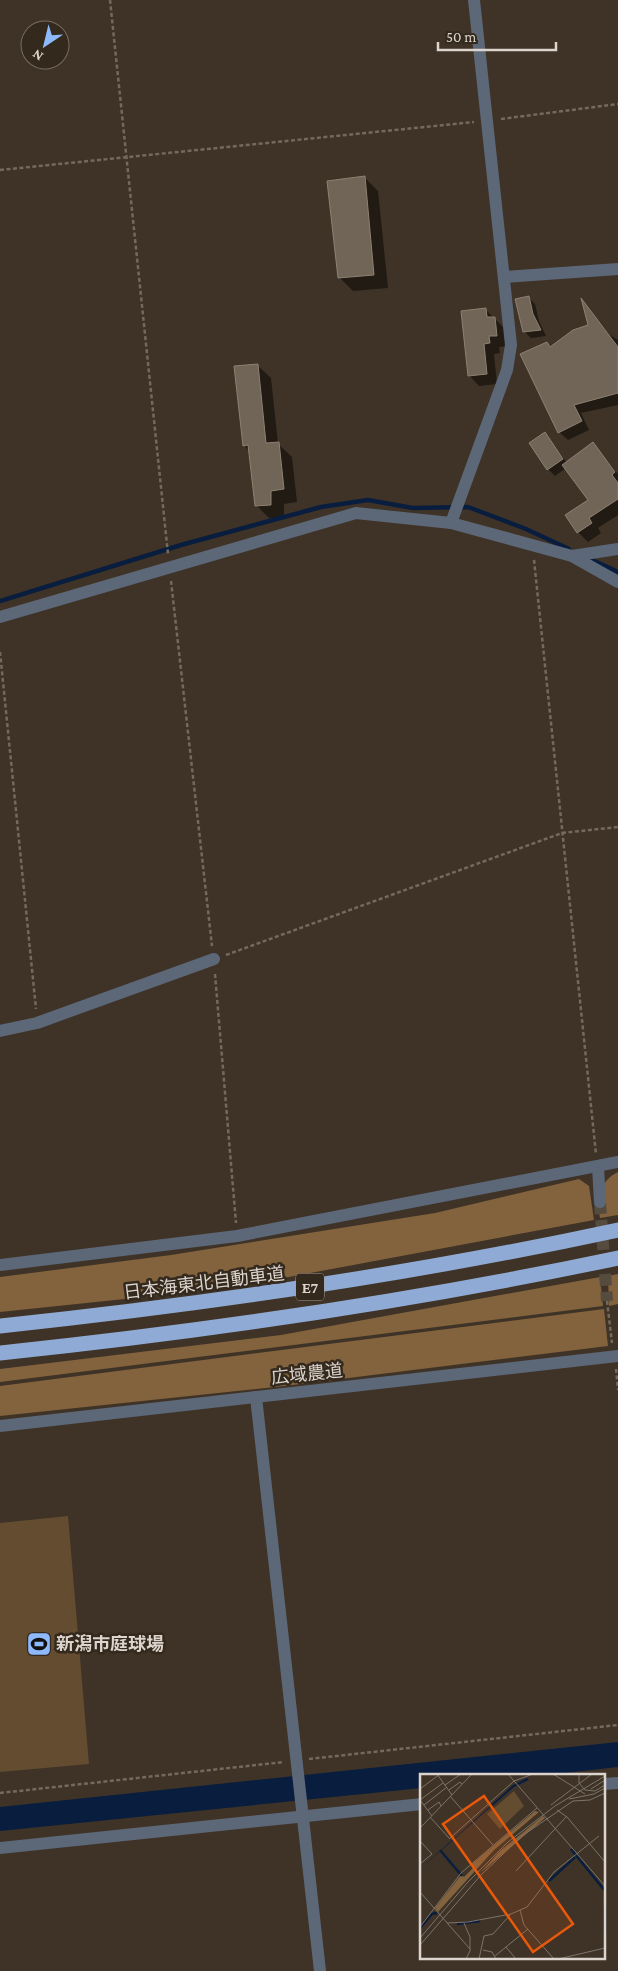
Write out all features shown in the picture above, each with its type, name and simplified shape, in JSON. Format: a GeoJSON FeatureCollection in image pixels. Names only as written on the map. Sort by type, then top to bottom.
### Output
{"type":"FeatureCollection","features":[{"type":"Feature","properties":{"kind":"highway","name":"日本海東北自動車道"},"geometry":{"type":"LineString","coordinates":[[0,1326],[298,1289],[441,1265],[618,1230]]}},
{"type":"Feature","properties":{"kind":"highway","name":"E7"},"geometry":{"type":"LineString","coordinates":[[0,1353],[156,1336],[296,1317],[618,1258]]}},
{"type":"Feature","properties":{"kind":"street"},"geometry":{"type":"LineString","coordinates":[[451,524],[507,370],[511,345],[474,0]]}},
{"type":"Feature","properties":{"kind":"street"},"geometry":{"type":"LineString","coordinates":[[505,277],[618,269]]}},
{"type":"Feature","properties":{"kind":"street"},"geometry":{"type":"LineString","coordinates":[[0,617],[356,513],[451,524],[572,556],[618,582]]}},
{"type":"Feature","properties":{"kind":"street"},"geometry":{"type":"LineString","coordinates":[[572,556],[618,549]]}},
{"type":"Feature","properties":{"kind":"street"},"geometry":{"type":"LineString","coordinates":[[0,1032],[38,1023],[214,960]]}},
{"type":"Feature","properties":{"kind":"street"},"geometry":{"type":"LineString","coordinates":[[0,1265],[237,1236],[618,1162]]}},
{"type":"Feature","properties":{"kind":"street"},"geometry":{"type":"LineString","coordinates":[[598,1167],[600,1202]]}},
{"type":"Feature","properties":{"kind":"street","name":"広域農道"},"geometry":{"type":"LineString","coordinates":[[0,1426],[618,1356]]}},
{"type":"Feature","properties":{"kind":"street"},"geometry":{"type":"LineString","coordinates":[[256,1397],[320,1971]]}},
{"type":"Feature","properties":{"kind":"street"},"geometry":{"type":"LineString","coordinates":[[0,1848],[303,1813],[420,1804]]}},
{"type":"Feature","properties":{"kind":"path"},"geometry":{"type":"LineString","coordinates":[[110,0],[169,568],[214,960],[237,1236]]}},
{"type":"Feature","properties":{"kind":"path"},"geometry":{"type":"LineString","coordinates":[[0,170],[487,120],[618,104]]}},
{"type":"Feature","properties":{"kind":"path"},"geometry":{"type":"LineString","coordinates":[[533,546],[598,1167]]}},
{"type":"Feature","properties":{"kind":"path"},"geometry":{"type":"LineString","coordinates":[[0,652],[38,1023]]}},
{"type":"Feature","properties":{"kind":"path"},"geometry":{"type":"LineString","coordinates":[[214,960],[562,833],[618,827]]}},
{"type":"Feature","properties":{"kind":"shaded area"},"geometry":{"type":"Polygon","coordinates":[[[618,1172],[618,1215],[600,1218],[599,1198],[603,1185],[618,1172]]]}},
{"type":"Feature","properties":{"kind":"shaded area"},"geometry":{"type":"Polygon","coordinates":[[[579,1179],[589,1186],[594,1220],[230,1288],[0,1312],[0,1277],[171,1255],[435,1213],[579,1179]]]}},
{"type":"Feature","properties":{"kind":"shaded area"},"geometry":{"type":"Polygon","coordinates":[[[618,1274],[618,1304],[609,1306],[608,1276],[618,1274]]]}},
{"type":"Feature","properties":{"kind":"shaded area"},"geometry":{"type":"Polygon","coordinates":[[[600,1277],[603,1306],[0,1382],[0,1369],[281,1335],[600,1277]]]}},
{"type":"Feature","properties":{"kind":"shaded area"},"geometry":{"type":"Polygon","coordinates":[[[604,1309],[608,1346],[284,1386],[0,1416],[0,1386],[604,1309]]]}},
{"type":"Feature","properties":{"kind":"shaded area","name":"新潟市庭球場"},"geometry":{"type":"Polygon","coordinates":[[[68,1516],[89,1764],[0,1772],[0,1523],[68,1516]]]}},
{"type":"Feature","properties":{"kind":"water"},"geometry":{"type":"Polygon","coordinates":[[[618,1742],[618,1767],[556,1774],[420,1774],[420,1788],[0,1831],[0,1807],[618,1742]]]}},
{"type":"Feature","properties":{"kind":"building"},"geometry":{"type":"Polygon","coordinates":[[[365,176],[374,275],[338,278],[327,181],[365,176]]]}},
{"type":"Feature","properties":{"kind":"building"},"geometry":{"type":"Polygon","coordinates":[[[529,296],[533,314],[541,330],[523,332],[515,299],[529,296]]]}},
{"type":"Feature","properties":{"kind":"building"},"geometry":{"type":"Polygon","coordinates":[[[581,298],[618,347],[618,393],[574,405],[582,421],[558,433],[520,354],[547,342],[550,347],[573,330],[588,325],[581,298]]]}},
{"type":"Feature","properties":{"kind":"building"},"geometry":{"type":"Polygon","coordinates":[[[486,308],[487,317],[495,317],[497,336],[489,336],[490,343],[484,344],[487,374],[468,376],[461,311],[486,308]]]}},
{"type":"Feature","properties":{"kind":"building"},"geometry":{"type":"Polygon","coordinates":[[[258,364],[266,443],[279,442],[284,489],[271,491],[271,505],[255,506],[248,445],[243,446],[234,366],[258,364]]]}},
{"type":"Feature","properties":{"kind":"building"},"geometry":{"type":"Polygon","coordinates":[[[545,432],[563,459],[547,470],[529,443],[545,432]]]}},
{"type":"Feature","properties":{"kind":"building"},"geometry":{"type":"Polygon","coordinates":[[[593,442],[615,472],[612,475],[618,483],[618,499],[589,518],[592,523],[577,533],[565,515],[588,500],[562,465],[593,442]]]}},
{"type":"Feature","properties":{"kind":"waterway"},"geometry":{"type":"LineString","coordinates":[[0,601],[181,545],[321,507],[368,500],[413,508],[468,507],[526,529],[569,549]]}},
{"type":"Feature","properties":{"kind":"waterway"},"geometry":{"type":"LineString","coordinates":[[590,559],[618,572]]}},
{"type":"Feature","properties":{"kind":"tunnel"},"geometry":{"type":"LineString","coordinates":[[600,1202],[607,1301]]}},
{"type":"Feature","properties":{"kind":"place","name":"新潟市庭球場"},"geometry":{"type":"Point","coordinates":[39,1644]}}]}
